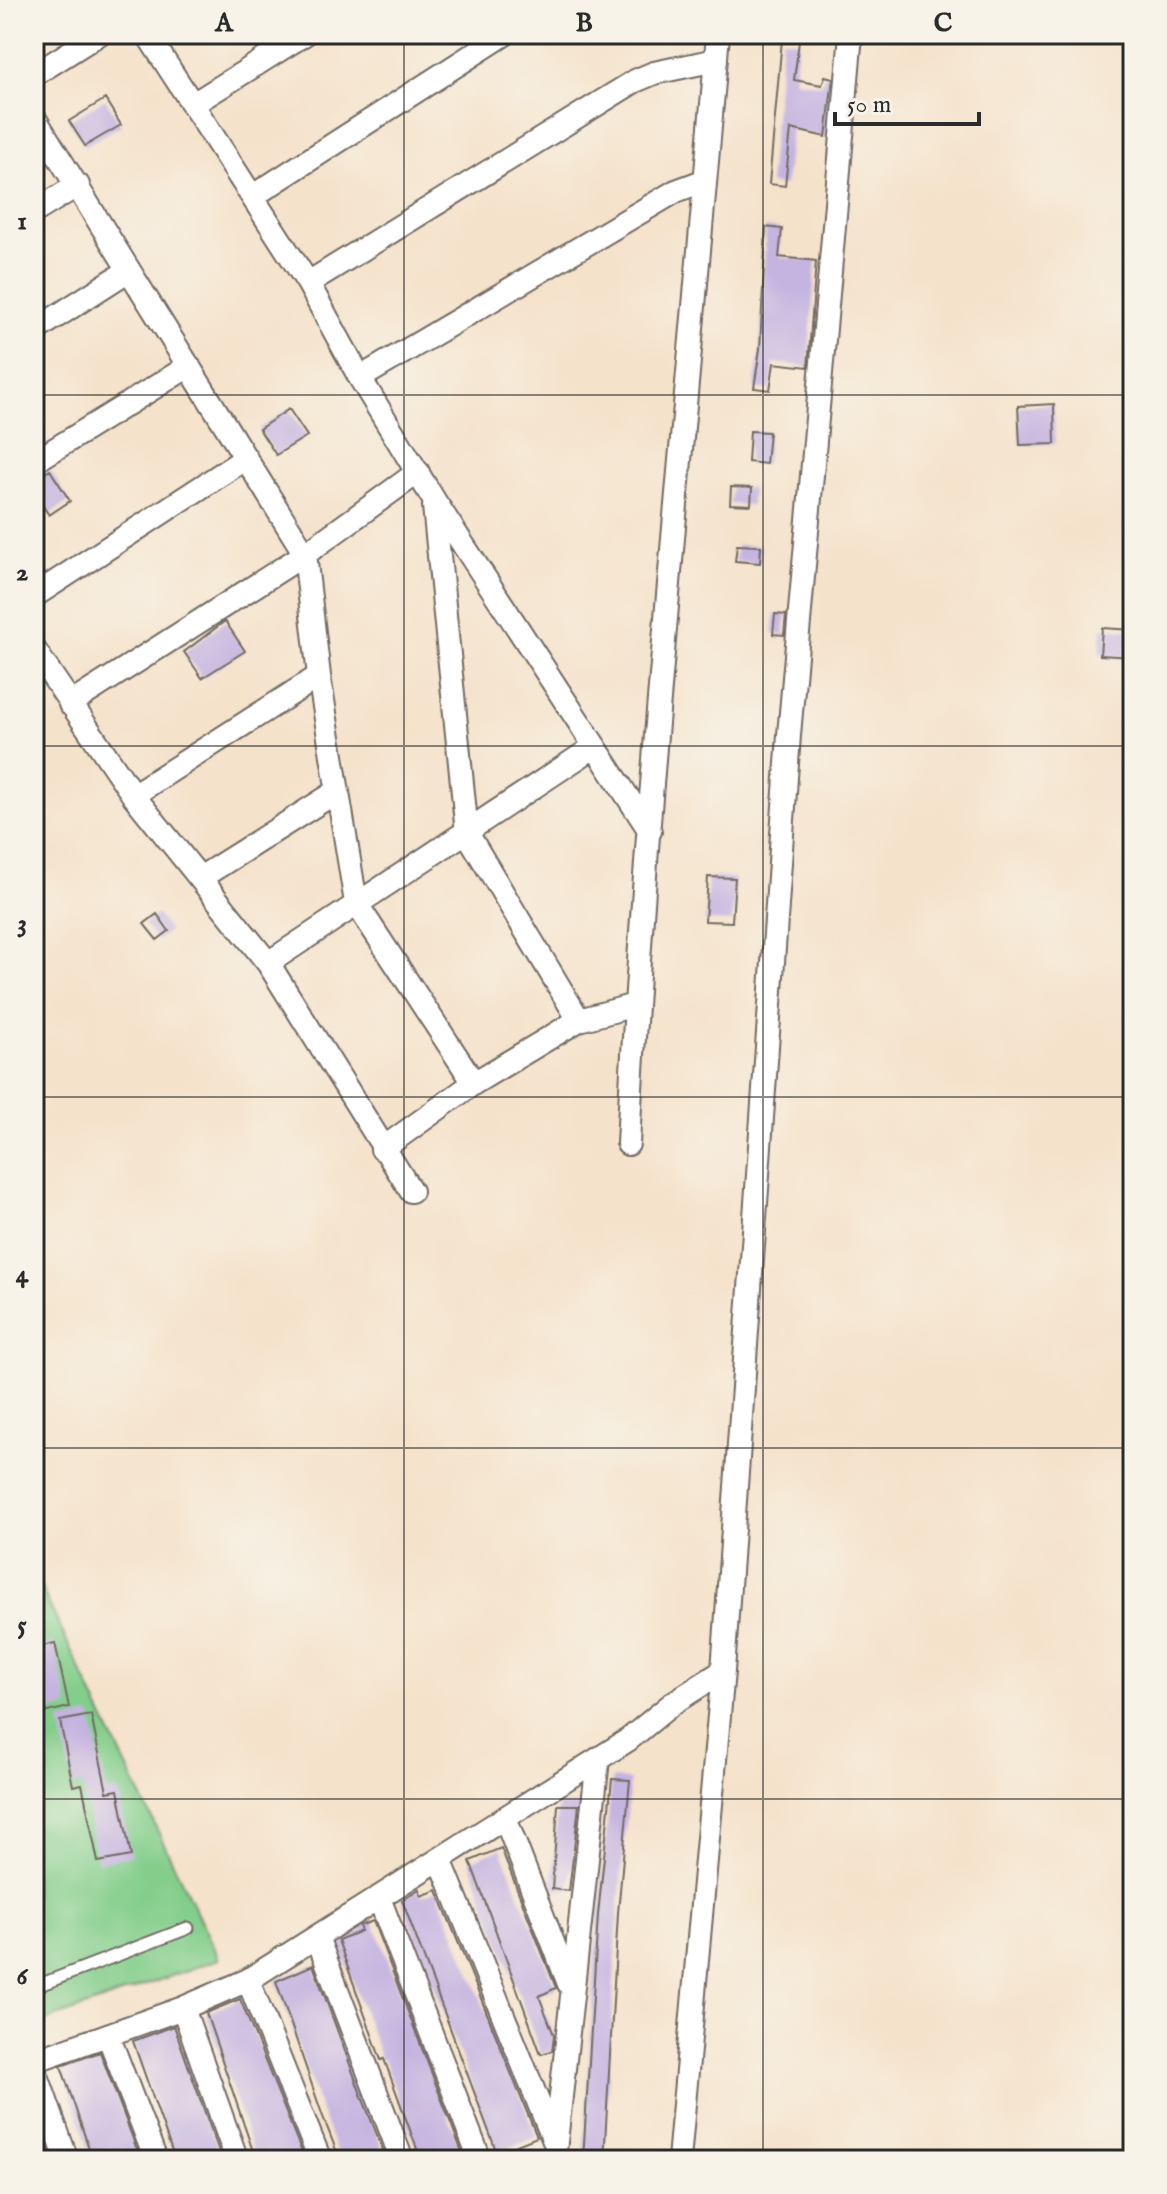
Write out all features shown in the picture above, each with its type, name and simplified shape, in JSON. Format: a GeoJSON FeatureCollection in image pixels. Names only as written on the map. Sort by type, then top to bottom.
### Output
{"type":"FeatureCollection","features":[{"type":"Feature","properties":{"kind":"street"},"geometry":{"type":"LineString","coordinates":[[34,75],[99,34]]}},
{"type":"Feature","properties":{"kind":"street"},"geometry":{"type":"LineString","coordinates":[[147,34],[308,283],[360,378],[434,500],[650,831]]}},
{"type":"Feature","properties":{"kind":"street"},"geometry":{"type":"LineString","coordinates":[[193,104],[305,34]]}},
{"type":"Feature","properties":{"kind":"street"},"geometry":{"type":"LineString","coordinates":[[253,196],[505,34]]}},
{"type":"Feature","properties":{"kind":"street"},"geometry":{"type":"LineString","coordinates":[[628,1144],[635,1005],[703,181],[718,34]]}},
{"type":"Feature","properties":{"kind":"street"},"geometry":{"type":"LineString","coordinates":[[679,2160],[723,1671],[789,735],[851,34]]}},
{"type":"Feature","properties":{"kind":"street"},"geometry":{"type":"LineString","coordinates":[[308,283],[635,81],[654,73],[716,60]]}},
{"type":"Feature","properties":{"kind":"street"},"geometry":{"type":"LineString","coordinates":[[34,117],[305,554],[319,676],[356,903],[474,1083]]}},
{"type":"Feature","properties":{"kind":"street"},"geometry":{"type":"LineString","coordinates":[[360,378],[676,191],[703,181]]}},
{"type":"Feature","properties":{"kind":"street"},"geometry":{"type":"LineString","coordinates":[[34,212],[78,185]]}},
{"type":"Feature","properties":{"kind":"street"},"geometry":{"type":"LineString","coordinates":[[34,331],[129,270]]}},
{"type":"Feature","properties":{"kind":"street"},"geometry":{"type":"LineString","coordinates":[[34,462],[189,366]]}},
{"type":"Feature","properties":{"kind":"street"},"geometry":{"type":"LineString","coordinates":[[34,596],[246,458]]}},
{"type":"Feature","properties":{"kind":"street"},"geometry":{"type":"LineString","coordinates":[[70,704],[305,554],[418,472]]}},
{"type":"Feature","properties":{"kind":"street"},"geometry":{"type":"LineString","coordinates":[[434,500],[467,833],[579,1020]]}},
{"type":"Feature","properties":{"kind":"street"},"geometry":{"type":"LineString","coordinates":[[34,649],[133,795],[268,963],[411,1191]]}},
{"type":"Feature","properties":{"kind":"street"},"geometry":{"type":"LineString","coordinates":[[133,795],[319,676]]}},
{"type":"Feature","properties":{"kind":"street"},"geometry":{"type":"LineString","coordinates":[[268,963],[594,747]]}},
{"type":"Feature","properties":{"kind":"street"},"geometry":{"type":"LineString","coordinates":[[200,878],[336,792]]}},
{"type":"Feature","properties":{"kind":"street"},"geometry":{"type":"LineString","coordinates":[[382,1149],[474,1083],[579,1020],[635,1005]]}},
{"type":"Feature","properties":{"kind":"street"},"geometry":{"type":"LineString","coordinates":[[67,2160],[34,2064],[248,1980],[598,1759],[723,1671]]}},
{"type":"Feature","properties":{"kind":"street"},"geometry":{"type":"LineString","coordinates":[[554,2151],[598,1759]]}},
{"type":"Feature","properties":{"kind":"street"},"geometry":{"type":"LineString","coordinates":[[505,1818],[571,1989]]}},
{"type":"Feature","properties":{"kind":"street"},"geometry":{"type":"LineString","coordinates":[[440,1859],[554,2151]]}},
{"type":"Feature","properties":{"kind":"street"},"geometry":{"type":"LineString","coordinates":[[379,1898],[480,2160]]}},
{"type":"Feature","properties":{"kind":"street"},"geometry":{"type":"LineString","coordinates":[[317,1937],[402,2160]]}},
{"type":"Feature","properties":{"kind":"street"},"geometry":{"type":"LineString","coordinates":[[248,1980],[320,2160]]}},
{"type":"Feature","properties":{"kind":"street"},"geometry":{"type":"LineString","coordinates":[[183,2008],[237,2160]]}},
{"type":"Feature","properties":{"kind":"street"},"geometry":{"type":"LineString","coordinates":[[108,2035],[156,2160]]}},
{"type":"Feature","properties":{"kind":"lane"},"geometry":{"type":"LineString","coordinates":[[34,1987],[188,1928]]}},
{"type":"Feature","properties":{"kind":"green space"},"geometry":{"type":"Polygon","coordinates":[[[34,1573],[219,1959],[34,2025],[34,1573]]]}},
{"type":"Feature","properties":{"kind":"building"},"geometry":{"type":"Polygon","coordinates":[[[782,39],[799,41],[794,80],[822,85],[825,76],[833,78],[826,137],[791,129],[785,186],[769,184],[782,39]]]}},
{"type":"Feature","properties":{"kind":"building"},"geometry":{"type":"Polygon","coordinates":[[[105,99],[121,125],[85,146],[69,121],[105,99]]]}},
{"type":"Feature","properties":{"kind":"building"},"geometry":{"type":"Polygon","coordinates":[[[766,227],[782,229],[779,257],[816,261],[808,367],[774,363],[770,390],[754,388],[760,349],[766,227]]]}},
{"type":"Feature","properties":{"kind":"building"},"geometry":{"type":"Polygon","coordinates":[[[1054,404],[1055,444],[1020,445],[1018,406],[1054,404]]]}},
{"type":"Feature","properties":{"kind":"building"},"geometry":{"type":"Polygon","coordinates":[[[289,409],[307,436],[276,455],[259,429],[289,409]]]}},
{"type":"Feature","properties":{"kind":"building"},"geometry":{"type":"Polygon","coordinates":[[[750,431],[769,432],[766,464],[748,462],[750,431]]]}},
{"type":"Feature","properties":{"kind":"building"},"geometry":{"type":"Polygon","coordinates":[[[50,470],[70,501],[49,515],[34,493],[34,480],[50,470]]]}},
{"type":"Feature","properties":{"kind":"building"},"geometry":{"type":"Polygon","coordinates":[[[731,487],[752,488],[751,505],[730,504],[731,487]]]}},
{"type":"Feature","properties":{"kind":"building"},"geometry":{"type":"Polygon","coordinates":[[[737,545],[761,546],[760,563],[735,561],[737,545]]]}},
{"type":"Feature","properties":{"kind":"building"},"geometry":{"type":"Polygon","coordinates":[[[775,614],[786,615],[784,635],[773,634],[775,614]]]}},
{"type":"Feature","properties":{"kind":"building"},"geometry":{"type":"Polygon","coordinates":[[[225,621],[245,651],[202,678],[184,652],[225,621]]]}},
{"type":"Feature","properties":{"kind":"building"},"geometry":{"type":"Polygon","coordinates":[[[1102,628],[1133,630],[1133,657],[1100,655],[1102,628]]]}},
{"type":"Feature","properties":{"kind":"building"},"geometry":{"type":"Polygon","coordinates":[[[708,877],[735,878],[732,922],[705,921],[708,877]]]}},
{"type":"Feature","properties":{"kind":"building"},"geometry":{"type":"Polygon","coordinates":[[[157,914],[169,931],[157,940],[144,924],[157,914]]]}},
{"type":"Feature","properties":{"kind":"building"},"geometry":{"type":"Polygon","coordinates":[[[55,1643],[69,1707],[34,1715],[34,1648],[55,1643]]]}},
{"type":"Feature","properties":{"kind":"building"},"geometry":{"type":"Polygon","coordinates":[[[91,1715],[107,1792],[118,1790],[131,1856],[98,1862],[82,1784],[73,1786],[60,1721],[91,1715]]]}},
{"type":"Feature","properties":{"kind":"building"},"geometry":{"type":"Polygon","coordinates":[[[612,1779],[630,1780],[618,1913],[604,2160],[583,2160],[598,1915],[612,1779]]]}},
{"type":"Feature","properties":{"kind":"building"},"geometry":{"type":"Polygon","coordinates":[[[558,1805],[579,1805],[569,1891],[552,1889],[558,1805]]]}},
{"type":"Feature","properties":{"kind":"building"},"geometry":{"type":"Polygon","coordinates":[[[501,1848],[556,1988],[539,1996],[554,2035],[552,2051],[541,2054],[470,1861],[501,1848]]]}},
{"type":"Feature","properties":{"kind":"building"},"geometry":{"type":"Polygon","coordinates":[[[419,1889],[421,1896],[437,1890],[537,2137],[497,2153],[402,1900],[419,1889]]]}},
{"type":"Feature","properties":{"kind":"building"},"geometry":{"type":"Polygon","coordinates":[[[373,1921],[465,2160],[421,2160],[384,2059],[381,2060],[338,1940],[361,1931],[359,1926],[373,1921]]]}},
{"type":"Feature","properties":{"kind":"building"},"geometry":{"type":"Polygon","coordinates":[[[313,1965],[387,2160],[340,2160],[322,2114],[276,1981],[313,1965]]]}},
{"type":"Feature","properties":{"kind":"building"},"geometry":{"type":"Polygon","coordinates":[[[240,1999],[305,2160],[256,2160],[206,2013],[240,1999]]]}},
{"type":"Feature","properties":{"kind":"building"},"geometry":{"type":"Polygon","coordinates":[[[174,2026],[222,2160],[175,2160],[133,2041],[174,2026]]]}},
{"type":"Feature","properties":{"kind":"building"},"geometry":{"type":"Polygon","coordinates":[[[100,2052],[141,2160],[93,2160],[61,2066],[100,2052]]]}},
{"type":"Feature","properties":{"kind":"building"},"geometry":{"type":"Polygon","coordinates":[[[34,2109],[52,2160],[34,2160],[34,2109]]]}}]}
